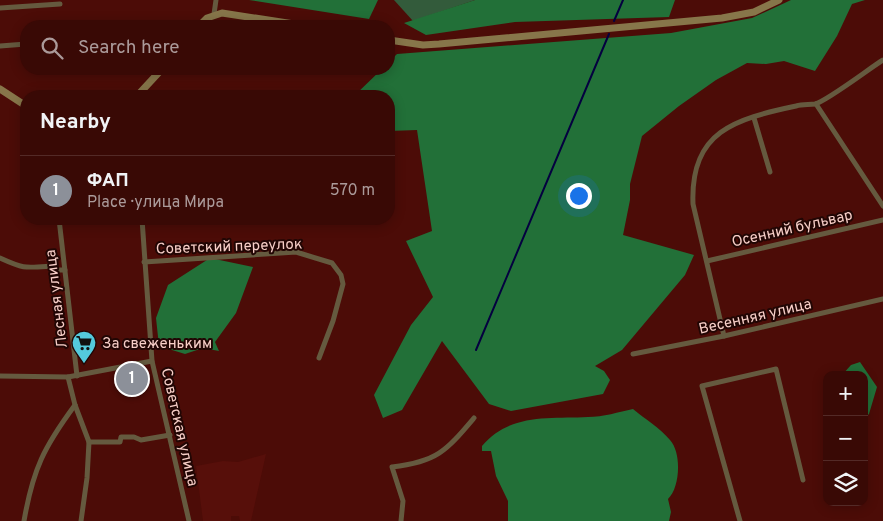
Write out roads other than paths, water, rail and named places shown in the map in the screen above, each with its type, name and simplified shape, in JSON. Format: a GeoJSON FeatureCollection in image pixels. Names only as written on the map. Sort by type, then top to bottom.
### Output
{"type":"FeatureCollection","features":[{"type":"Feature","properties":{"kind":"street"},"geometry":{"type":"LineString","coordinates":[[214,14],[216,0]]}},
{"type":"Feature","properties":{"kind":"street"},"geometry":{"type":"LineString","coordinates":[[395,41],[423,45],[688,23],[754,12],[779,0]]}},
{"type":"Feature","properties":{"kind":"street"},"geometry":{"type":"LineString","coordinates":[[0,8],[60,4]]}},
{"type":"Feature","properties":{"kind":"street"},"geometry":{"type":"LineString","coordinates":[[206,20],[214,14],[230,13],[271,20]]}},
{"type":"Feature","properties":{"kind":"street"},"geometry":{"type":"LineString","coordinates":[[0,46],[20,44]]}},
{"type":"Feature","properties":{"kind":"street"},"geometry":{"type":"LineString","coordinates":[[724,336],[693,204],[692,182],[697,165],[718,132],[732,124],[796,106],[816,104],[883,60]]}},
{"type":"Feature","properties":{"kind":"street"},"geometry":{"type":"LineString","coordinates":[[143,90],[156,75]]}},
{"type":"Feature","properties":{"kind":"street"},"geometry":{"type":"LineString","coordinates":[[0,89],[20,102]]}},
{"type":"Feature","properties":{"kind":"street"},"geometry":{"type":"LineString","coordinates":[[816,104],[883,206]]}},
{"type":"Feature","properties":{"kind":"street"},"geometry":{"type":"LineString","coordinates":[[754,118],[770,172]]}},
{"type":"Feature","properties":{"kind":"street","name":"Осенний бульвар"},"geometry":{"type":"LineString","coordinates":[[707,261],[883,220]]}},
{"type":"Feature","properties":{"kind":"street","name":"Лесная улица"},"geometry":{"type":"LineString","coordinates":[[60,225],[77,376]]}},
{"type":"Feature","properties":{"kind":"street","name":"Советская улица"},"geometry":{"type":"LineString","coordinates":[[142,225],[152,361],[189,521]]}},
{"type":"Feature","properties":{"kind":"street","name":"Советский переулок"},"geometry":{"type":"LineString","coordinates":[[144,262],[296,252],[332,263],[341,275],[342,284],[333,321],[319,358]]}},
{"type":"Feature","properties":{"kind":"street"},"geometry":{"type":"LineString","coordinates":[[0,258],[20,268],[32,269],[51,266],[58,270],[65,270]]}},
{"type":"Feature","properties":{"kind":"street","name":"Весенняя улица"},"geometry":{"type":"LineString","coordinates":[[633,354],[724,336],[883,300]]}},
{"type":"Feature","properties":{"kind":"street"},"geometry":{"type":"LineString","coordinates":[[0,376],[68,377],[152,361]]}},
{"type":"Feature","properties":{"kind":"street"},"geometry":{"type":"LineString","coordinates":[[740,521],[702,386],[776,369],[803,480]]}},
{"type":"Feature","properties":{"kind":"street"},"geometry":{"type":"LineString","coordinates":[[68,377],[74,405],[89,442],[87,478],[81,521]]}},
{"type":"Feature","properties":{"kind":"street"},"geometry":{"type":"LineString","coordinates":[[24,521],[38,463],[50,439],[55,435],[74,405]]}},
{"type":"Feature","properties":{"kind":"street"},"geometry":{"type":"LineString","coordinates":[[401,521],[403,501],[392,467],[414,465],[434,457],[446,448],[474,418]]}},
{"type":"Feature","properties":{"kind":"street"},"geometry":{"type":"LineString","coordinates":[[89,442],[120,442],[121,437],[134,437],[141,440],[170,435]]}},
{"type":"Feature","properties":{"kind":"waterway"},"geometry":{"type":"LineString","coordinates":[[614,21],[623,0]]}},
{"type":"Feature","properties":{"kind":"waterway"},"geometry":{"type":"LineString","coordinates":[[476,350],[609,34]]}},
{"type":"Feature","properties":{"kind":"place","name":"За свеженьким"},"geometry":{"type":"Point","coordinates":[84,364]}},
{"type":"Feature","properties":{"kind":"place","name":"ФАП"},"geometry":{"type":"Point","coordinates":[132,379]}}]}
